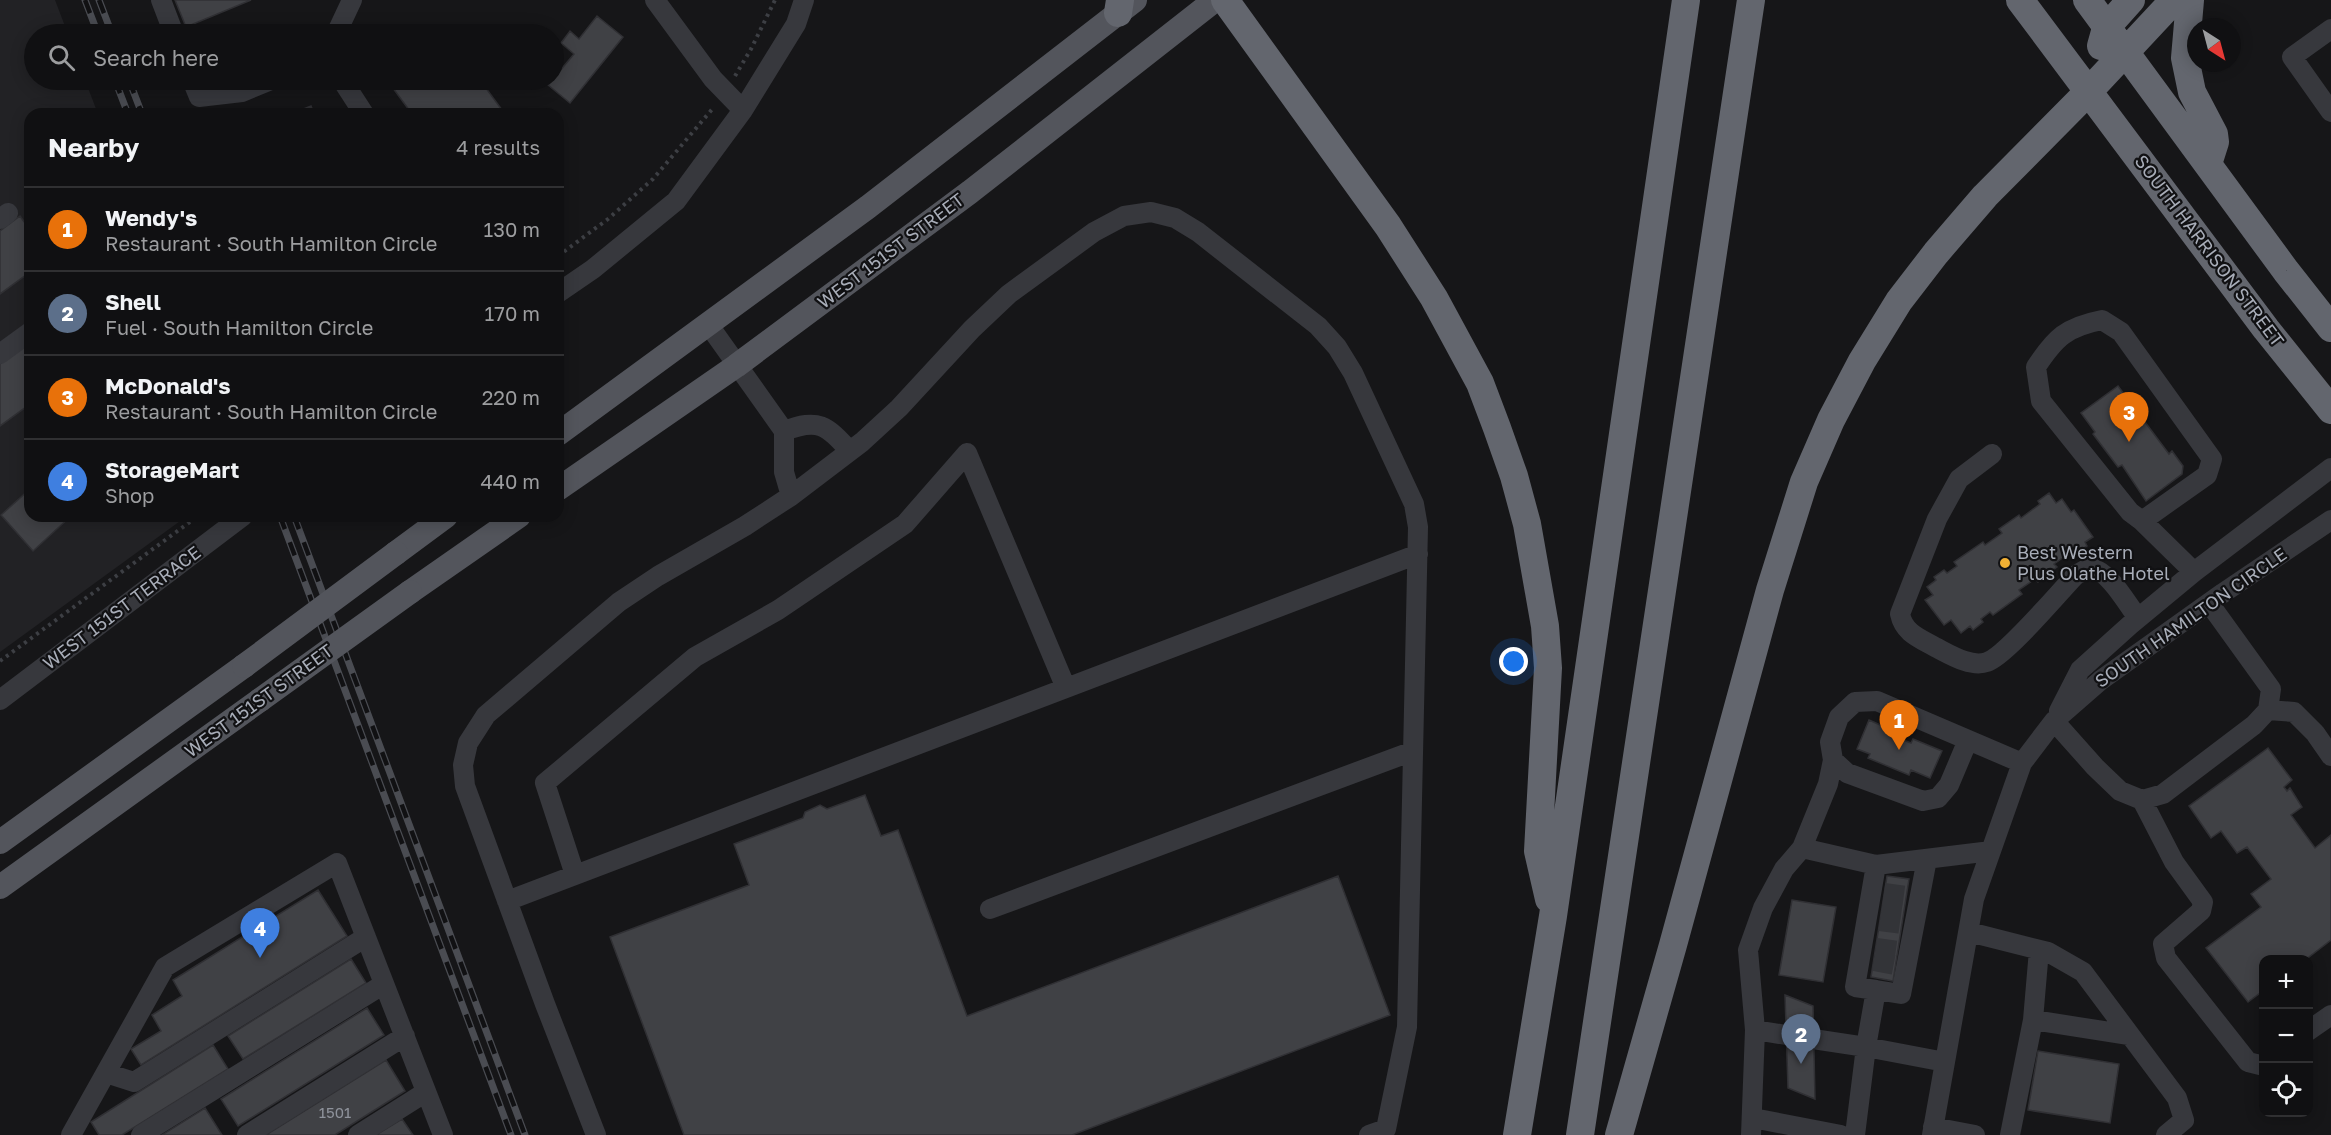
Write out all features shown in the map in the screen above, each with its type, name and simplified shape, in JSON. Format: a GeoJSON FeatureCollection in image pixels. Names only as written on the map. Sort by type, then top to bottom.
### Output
{"type":"FeatureCollection","features":[{"type":"Feature","properties":{"kind":"highway"},"geometry":{"type":"LineString","coordinates":[[1225,0],[1388,226],[1434,298],[1480,383],[1501,437],[1527,524],[1545,626],[1548,668],[1538,851],[1553,916]]}},
{"type":"Feature","properties":{"kind":"highway"},"geometry":{"type":"LineString","coordinates":[[1517,1135],[1553,916],[1686,0]]}},
{"type":"Feature","properties":{"kind":"highway"},"geometry":{"type":"LineString","coordinates":[[1580,1135],[1751,0]]}},
{"type":"Feature","properties":{"kind":"highway","name":"SOUTH HARRISON STREET"},"geometry":{"type":"LineString","coordinates":[[2020,0],[2266,329],[2331,410]]}},
{"type":"Feature","properties":{"kind":"highway"},"geometry":{"type":"LineString","coordinates":[[2087,0],[2331,328]]}},
{"type":"Feature","properties":{"kind":"highway"},"geometry":{"type":"LineString","coordinates":[[2089,91],[2106,28],[2131,0]]}},
{"type":"Feature","properties":{"kind":"highway"},"geometry":{"type":"LineString","coordinates":[[1619,1135],[1770,590],[1804,482],[1831,420],[1862,360],[1899,301],[1936,252],[1985,196],[2089,91],[2174,0]]}},
{"type":"Feature","properties":{"kind":"highway"},"geometry":{"type":"LineString","coordinates":[[2190,0],[2185,58],[2192,93],[2214,134],[2215,142],[2208,164]]}},
{"type":"Feature","properties":{"kind":"main road","name":"WEST 151ST STREET"},"geometry":{"type":"LineString","coordinates":[[564,485],[736,366],[980,184],[1215,0]]}},
{"type":"Feature","properties":{"kind":"main road"},"geometry":{"type":"LineString","coordinates":[[564,430],[868,207],[1124,4]]}},
{"type":"Feature","properties":{"kind":"main road","name":"WEST 151ST STREET"},"geometry":{"type":"LineString","coordinates":[[0,842],[244,666],[438,522]]}},
{"type":"Feature","properties":{"kind":"main road","name":"WEST 151ST STREET"},"geometry":{"type":"LineString","coordinates":[[0,887],[510,522]]}},
{"type":"Feature","properties":{"kind":"street"},"geometry":{"type":"LineString","coordinates":[[160,0],[170,24]]}},
{"type":"Feature","properties":{"kind":"street"},"geometry":{"type":"LineString","coordinates":[[341,24],[352,0]]}},
{"type":"Feature","properties":{"kind":"street"},"geometry":{"type":"LineString","coordinates":[[655,0],[713,79],[743,110]]}},
{"type":"Feature","properties":{"kind":"street"},"geometry":{"type":"LineString","coordinates":[[564,289],[593,269],[676,201],[743,110],[796,24],[804,0]]}},
{"type":"Feature","properties":{"kind":"street"},"geometry":{"type":"LineString","coordinates":[[2331,29],[2292,57],[2331,112]]}},
{"type":"Feature","properties":{"kind":"street"},"geometry":{"type":"LineString","coordinates":[[198,97],[247,90]]}},
{"type":"Feature","properties":{"kind":"street"},"geometry":{"type":"LineString","coordinates":[[348,90],[360,108]]}},
{"type":"Feature","properties":{"kind":"street"},"geometry":{"type":"LineString","coordinates":[[596,1135],[465,786],[463,765],[468,743],[486,715],[620,602],[658,576],[745,526],[791,496],[850,451],[899,408],[972,329],[1009,294],[1094,232],[1124,216],[1151,212],[1175,218],[1198,232],[1318,326],[1337,347],[1353,374],[1414,504],[1419,527],[1407,1027],[1386,1129],[1369,1135]]}},
{"type":"Feature","properties":{"kind":"street"},"geometry":{"type":"LineString","coordinates":[[2142,521],[2207,476],[2212,459],[2121,332],[2102,320],[2079,324],[2052,343],[2036,367],[2041,401],[2130,512],[2194,572]]}},
{"type":"Feature","properties":{"kind":"street"},"geometry":{"type":"LineString","coordinates":[[708,324],[784,431],[784,472],[791,496]]}},
{"type":"Feature","properties":{"kind":"street"},"geometry":{"type":"LineString","coordinates":[[0,354],[24,336]]}},
{"type":"Feature","properties":{"kind":"street"},"geometry":{"type":"LineString","coordinates":[[784,431],[803,424],[828,428],[850,451]]}},
{"type":"Feature","properties":{"kind":"street"},"geometry":{"type":"LineString","coordinates":[[575,875],[545,783],[695,657],[778,610],[905,525],[967,453],[1066,688]]}},
{"type":"Feature","properties":{"kind":"street"},"geometry":{"type":"LineString","coordinates":[[1992,454],[1959,479],[1937,519],[1900,614],[1903,624],[1910,633],[1966,662],[1987,663],[2005,650],[2076,575],[2091,567],[2098,569],[2109,580],[2138,618]]}},
{"type":"Feature","properties":{"kind":"street","name":"SOUTH HAMILTON CIRCLE"},"geometry":{"type":"LineString","coordinates":[[1933,1131],[1974,899],[2022,763],[2054,721],[2080,670],[2194,572],[2331,468]]}},
{"type":"Feature","properties":{"kind":"street","name":"SOUTH HAMILTON CIRCLE"},"geometry":{"type":"LineString","coordinates":[[2054,721],[2101,680],[2331,520]]}},
{"type":"Feature","properties":{"kind":"street","name":"WEST 151ST TERRACE"},"geometry":{"type":"LineString","coordinates":[[0,700],[235,522]]}},
{"type":"Feature","properties":{"kind":"street"},"geometry":{"type":"LineString","coordinates":[[507,901],[1418,554]]}},
{"type":"Feature","properties":{"kind":"street"},"geometry":{"type":"LineString","coordinates":[[2054,721],[2120,791],[2142,800],[2163,794],[2254,725],[2268,710],[2271,689],[2209,603]]}},
{"type":"Feature","properties":{"kind":"street"},"geometry":{"type":"LineString","coordinates":[[1841,1135],[1752,1127],[1755,1030],[1748,950],[1763,908],[1784,869],[1802,848],[1828,784],[1833,760],[1830,742],[1839,717],[1855,702],[1877,701],[2022,763]]}},
{"type":"Feature","properties":{"kind":"street"},"geometry":{"type":"LineString","coordinates":[[2268,710],[2294,712],[2315,733],[2331,756]]}},
{"type":"Feature","properties":{"kind":"street"},"geometry":{"type":"LineString","coordinates":[[1833,760],[1847,773],[1923,801],[1938,798],[1949,784],[1968,740]]}},
{"type":"Feature","properties":{"kind":"street"},"geometry":{"type":"LineString","coordinates":[[990,909],[1413,751]]}},
{"type":"Feature","properties":{"kind":"street"},"geometry":{"type":"LineString","coordinates":[[2142,800],[2174,862],[2203,902],[2201,911],[2163,944],[2166,958],[2248,1062],[2259,1065]]}},
{"type":"Feature","properties":{"kind":"street"},"geometry":{"type":"LineString","coordinates":[[1802,848],[1876,865],[1991,851]]}},
{"type":"Feature","properties":{"kind":"street"},"geometry":{"type":"LineString","coordinates":[[1876,865],[1872,926],[1855,987],[1901,993],[1907,932],[1927,859]]}},
{"type":"Feature","properties":{"kind":"street"},"geometry":{"type":"LineString","coordinates":[[71,1135],[165,967],[337,863],[443,1135]]}},
{"type":"Feature","properties":{"kind":"street"},"geometry":{"type":"LineString","coordinates":[[1968,932],[2048,952],[2083,972],[2177,1098],[2184,1120],[2166,1135]]}},
{"type":"Feature","properties":{"kind":"street"},"geometry":{"type":"LineString","coordinates":[[106,1072],[134,1082],[366,937]]}},
{"type":"Feature","properties":{"kind":"street"},"geometry":{"type":"LineString","coordinates":[[2010,1135],[2033,1020],[2039,950]]}},
{"type":"Feature","properties":{"kind":"street"},"geometry":{"type":"LineString","coordinates":[[141,1135],[384,984]]}},
{"type":"Feature","properties":{"kind":"street"},"geometry":{"type":"LineString","coordinates":[[1855,1135],[1876,990]]}},
{"type":"Feature","properties":{"kind":"street"},"geometry":{"type":"LineString","coordinates":[[2313,1028],[2331,1015]]}},
{"type":"Feature","properties":{"kind":"street"},"geometry":{"type":"LineString","coordinates":[[2033,1020],[2129,1035]]}},
{"type":"Feature","properties":{"kind":"street"},"geometry":{"type":"LineString","coordinates":[[1755,1030],[1786,1035]]}},
{"type":"Feature","properties":{"kind":"street"},"geometry":{"type":"LineString","coordinates":[[248,1135],[405,1036]]}},
{"type":"Feature","properties":{"kind":"street"},"geometry":{"type":"LineString","coordinates":[[1813,1039],[1945,1062]]}},
{"type":"Feature","properties":{"kind":"street"},"geometry":{"type":"LineString","coordinates":[[358,1135],[426,1092]]}},
{"type":"Feature","properties":{"kind":"street"},"geometry":{"type":"LineString","coordinates":[[1933,1131],[1975,1135]]}},
{"type":"Feature","properties":{"kind":"path"},"geometry":{"type":"LineString","coordinates":[[564,252],[608,219],[653,179],[698,128],[725,92],[751,49],[775,0]]}},
{"type":"Feature","properties":{"kind":"path"},"geometry":{"type":"LineString","coordinates":[[0,661],[190,522]]}},
{"type":"Feature","properties":{"kind":"shaded area"},"geometry":{"type":"Polygon","coordinates":[[[0,0],[55,0],[64,24],[24,24],[24,90],[89,90],[96,108],[24,108],[24,522],[179,522],[0,652],[0,0]]]}},
{"type":"Feature","properties":{"kind":"building"},"geometry":{"type":"Polygon","coordinates":[[[175,0],[251,0],[193,24],[185,24],[175,0]]]}},
{"type":"Feature","properties":{"kind":"building"},"geometry":{"type":"Polygon","coordinates":[[[597,16],[623,37],[570,103],[554,90],[564,90],[564,66],[574,54],[564,46],[564,39],[570,31],[579,39],[597,16]]]}},
{"type":"Feature","properties":{"kind":"building"},"geometry":{"type":"Polygon","coordinates":[[[394,90],[487,90],[501,108],[408,108],[394,90]]]}},
{"type":"Feature","properties":{"kind":"building"},"geometry":{"type":"Polygon","coordinates":[[[20,216],[24,222],[24,276],[0,294],[0,231],[20,216]]]}},
{"type":"Feature","properties":{"kind":"building"},"geometry":{"type":"Polygon","coordinates":[[[24,346],[24,408],[0,426],[0,364],[24,346]]]}},
{"type":"Feature","properties":{"kind":"building"},"geometry":{"type":"Polygon","coordinates":[[[2118,386],[2169,454],[2172,451],[2183,466],[2182,474],[2146,501],[2122,465],[2118,467],[2093,434],[2095,432],[2081,413],[2118,386]]]}},
{"type":"Feature","properties":{"kind":"building","name":"Best Western Plus Olathe Hotel"},"geometry":{"type":"Polygon","coordinates":[[[2049,493],[2056,503],[2062,499],[2071,512],[2074,510],[2093,537],[2085,542],[2087,546],[2076,553],[2074,550],[2054,564],[2057,567],[2038,582],[2035,579],[2019,590],[2022,594],[1993,615],[1990,612],[1973,630],[1970,626],[1961,633],[1951,620],[1944,625],[1925,600],[1933,595],[1927,587],[1936,580],[1934,577],[1944,570],[1947,573],[1957,566],[1954,562],[1983,542],[1985,545],[2002,533],[1999,529],[2019,515],[2021,518],[2040,504],[2038,501],[2049,493]]]}},
{"type":"Feature","properties":{"kind":"building"},"geometry":{"type":"Polygon","coordinates":[[[24,494],[24,522],[64,522],[33,551],[1,515],[24,494]]]}},
{"type":"Feature","properties":{"kind":"building"},"geometry":{"type":"Polygon","coordinates":[[[1869,720],[1894,731],[1893,736],[1911,743],[1913,739],[1942,751],[1930,778],[1911,770],[1909,775],[1868,758],[1870,754],[1857,749],[1869,720]]]}},
{"type":"Feature","properties":{"kind":"building"},"geometry":{"type":"Polygon","coordinates":[[[2268,748],[2292,780],[2284,787],[2287,791],[2290,788],[2302,807],[2291,815],[2315,848],[2331,835],[2331,940],[2312,955],[2259,955],[2259,994],[2248,1002],[2206,948],[2261,907],[2251,894],[2271,879],[2247,847],[2237,853],[2221,831],[2211,838],[2189,806],[2268,748]]]}},
{"type":"Feature","properties":{"kind":"building"},"geometry":{"type":"Polygon","coordinates":[[[865,795],[881,836],[898,830],[967,1016],[1338,876],[1390,1015],[1072,1135],[684,1135],[610,937],[749,885],[734,844],[803,818],[805,812],[820,805],[827,809],[865,795]]]}},
{"type":"Feature","properties":{"kind":"building"},"geometry":{"type":"Polygon","coordinates":[[[1887,876],[1909,879],[1893,981],[1871,977],[1887,876]]]}},
{"type":"Feature","properties":{"kind":"building"},"geometry":{"type":"Polygon","coordinates":[[[318,890],[347,936],[141,1065],[131,1049],[161,1031],[152,1015],[182,996],[173,980],[318,890]]]}},
{"type":"Feature","properties":{"kind":"building"},"geometry":{"type":"Polygon","coordinates":[[[1792,900],[1836,907],[1823,982],[1779,975],[1792,900]]]}},
{"type":"Feature","properties":{"kind":"building"},"geometry":{"type":"Polygon","coordinates":[[[351,959],[366,983],[243,1059],[228,1036],[351,959]]]}},
{"type":"Feature","properties":{"kind":"building"},"geometry":{"type":"Polygon","coordinates":[[[1785,995],[1813,1006],[1815,1099],[1788,1088],[1785,995]]]}},
{"type":"Feature","properties":{"kind":"building"},"geometry":{"type":"Polygon","coordinates":[[[367,1008],[384,1035],[238,1126],[221,1099],[367,1008]]]}},
{"type":"Feature","properties":{"kind":"building"},"geometry":{"type":"Polygon","coordinates":[[[213,1045],[228,1069],[122,1135],[99,1135],[91,1122],[213,1045]]]}},
{"type":"Feature","properties":{"kind":"building"},"geometry":{"type":"Polygon","coordinates":[[[2038,1051],[2119,1064],[2110,1123],[2028,1110],[2038,1051]]]}},
{"type":"Feature","properties":{"kind":"building"},"geometry":{"type":"Polygon","coordinates":[[[386,1060],[405,1091],[335,1135],[266,1135],[386,1060]]]}},
{"type":"Feature","properties":{"kind":"building"},"geometry":{"type":"Polygon","coordinates":[[[205,1108],[222,1135],[162,1135],[205,1108]]]}},
{"type":"Feature","properties":{"kind":"building"},"geometry":{"type":"Polygon","coordinates":[[[402,1119],[413,1135],[376,1135],[402,1119]]]}},
{"type":"Feature","properties":{"kind":"tunnel"},"geometry":{"type":"LineString","coordinates":[[1884,893],[1907,896]]}},
{"type":"Feature","properties":{"kind":"tunnel"},"geometry":{"type":"LineString","coordinates":[[1882,907],[1904,910]]}},
{"type":"Feature","properties":{"kind":"tunnel"},"geometry":{"type":"LineString","coordinates":[[1880,921],[1902,924]]}},
{"type":"Feature","properties":{"kind":"tunnel"},"geometry":{"type":"LineString","coordinates":[[1876,948],[1898,951]]}},
{"type":"Feature","properties":{"kind":"tunnel"},"geometry":{"type":"LineString","coordinates":[[1874,961],[1895,965]]}},
{"type":"Feature","properties":{"kind":"railway"},"geometry":{"type":"LineString","coordinates":[[85,0],[94,24]]}},
{"type":"Feature","properties":{"kind":"railway"},"geometry":{"type":"LineString","coordinates":[[99,0],[108,24]]}},
{"type":"Feature","properties":{"kind":"railway"},"geometry":{"type":"LineString","coordinates":[[119,90],[126,108]]}},
{"type":"Feature","properties":{"kind":"railway"},"geometry":{"type":"LineString","coordinates":[[133,90],[140,108]]}},
{"type":"Feature","properties":{"kind":"railway"},"geometry":{"type":"LineString","coordinates":[[282,522],[511,1135]]}},
{"type":"Feature","properties":{"kind":"railway"},"geometry":{"type":"LineString","coordinates":[[296,522],[525,1135]]}},
{"type":"Feature","properties":{"kind":"place","name":"McDonald's"},"geometry":{"type":"Point","coordinates":[2129,442]}},
{"type":"Feature","properties":{"kind":"place","name":"Best Western Plus Olathe Hotel"},"geometry":{"type":"Point","coordinates":[2005,563]}},
{"type":"Feature","properties":{"kind":"place","name":"Wendy's"},"geometry":{"type":"Point","coordinates":[1899,750]}},
{"type":"Feature","properties":{"kind":"place","name":"StorageMart"},"geometry":{"type":"Point","coordinates":[260,958]}},
{"type":"Feature","properties":{"kind":"place","name":"Shell"},"geometry":{"type":"Point","coordinates":[1801,1064]}}]}
